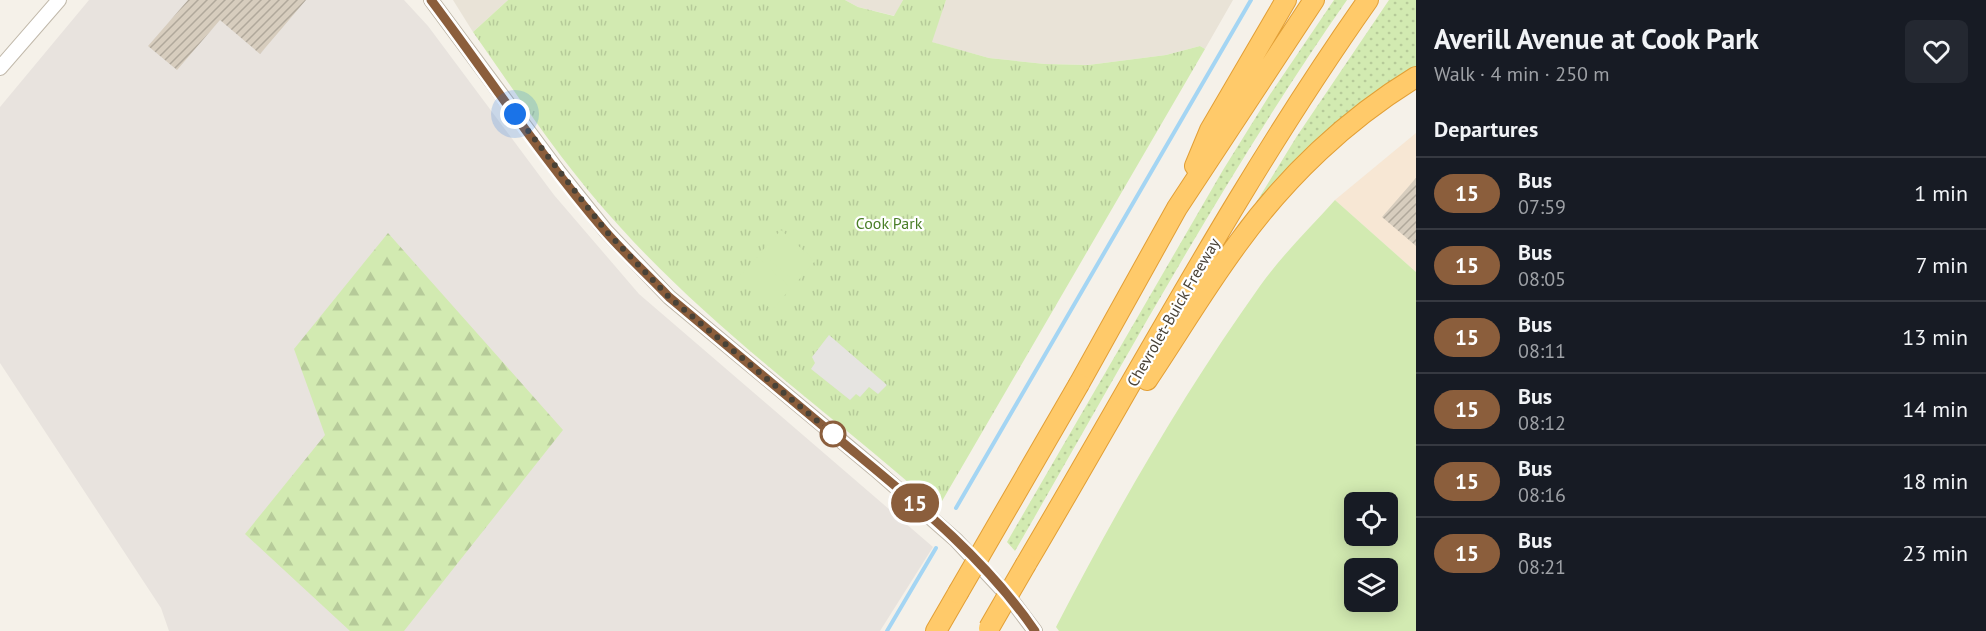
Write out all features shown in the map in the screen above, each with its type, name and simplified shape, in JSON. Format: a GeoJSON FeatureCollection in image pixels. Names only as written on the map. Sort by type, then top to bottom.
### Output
{"type":"FeatureCollection","features":[{"type":"Feature","properties":{"kind":"highway"},"geometry":{"type":"LineString","coordinates":[[1178,208],[1210,130],[1286,0]]}},
{"type":"Feature","properties":{"kind":"highway"},"geometry":{"type":"LineString","coordinates":[[936,631],[1178,208],[1314,0]]}},
{"type":"Feature","properties":{"kind":"highway","name":"Chevrolet-Buick Freeway"},"geometry":{"type":"LineString","coordinates":[[988,629],[1255,172],[1368,0]]}},
{"type":"Feature","properties":{"kind":"highway"},"geometry":{"type":"LineString","coordinates":[[1058,511],[1184,326],[1214,277],[1263,211],[1311,159],[1346,128],[1416,77]]}},
{"type":"Feature","properties":{"kind":"street"},"geometry":{"type":"LineString","coordinates":[[0,68],[59,0]]}},
{"type":"Feature","properties":{"kind":"street"},"geometry":{"type":"LineString","coordinates":[[431,0],[558,171],[606,231],[653,281],[956,540],[1010,598],[1035,631]]}},
{"type":"Feature","properties":{"kind":"shaded area"},"geometry":{"type":"Polygon","coordinates":[[[89,0],[404,0],[428,26],[554,195],[639,294],[933,547],[880,631],[169,631],[161,608],[0,363],[0,107],[89,0]]]}},
{"type":"Feature","properties":{"kind":"shaded area"},"geometry":{"type":"Polygon","coordinates":[[[453,0],[508,0],[473,32],[453,0]]]}},
{"type":"Feature","properties":{"kind":"shaded area"},"geometry":{"type":"Polygon","coordinates":[[[845,0],[903,0],[895,16],[858,7],[845,0]]]}},
{"type":"Feature","properties":{"kind":"shaded area"},"geometry":{"type":"Polygon","coordinates":[[[946,0],[1233,0],[1205,49],[1200,46],[1166,55],[1088,65],[1045,64],[989,58],[931,42],[946,0]]]}},
{"type":"Feature","properties":{"kind":"shaded area"},"geometry":{"type":"Polygon","coordinates":[[[1416,133],[1416,272],[1335,200],[1416,133]]]}},
{"type":"Feature","properties":{"kind":"shaded area"},"geometry":{"type":"Polygon","coordinates":[[[829,335],[887,385],[878,394],[869,387],[860,397],[856,394],[850,400],[811,369],[815,363],[812,357],[829,335]]]}},
{"type":"Feature","properties":{"kind":"green space","name":"Cook Park"},"geometry":{"type":"Polygon","coordinates":[[[508,0],[845,0],[858,7],[894,16],[903,0],[946,0],[932,42],[989,58],[1045,64],[1088,65],[1166,55],[1200,46],[1205,49],[938,508],[735,338],[658,266],[600,205],[544,133],[473,32],[508,0]]]}},
{"type":"Feature","properties":{"kind":"green space"},"geometry":{"type":"Polygon","coordinates":[[[1334,0],[1347,0],[1258,134],[1216,203],[1015,551],[1007,542],[1223,170],[1269,96],[1334,0]]]}},
{"type":"Feature","properties":{"kind":"green space"},"geometry":{"type":"Polygon","coordinates":[[[1389,0],[1416,0],[1416,69],[1254,206],[1297,136],[1389,0]]]}},
{"type":"Feature","properties":{"kind":"green space"},"geometry":{"type":"Polygon","coordinates":[[[1335,200],[1416,272],[1416,631],[1059,631],[1056,627],[1152,453],[1204,368],[1287,253],[1335,200]]]}},
{"type":"Feature","properties":{"kind":"green space"},"geometry":{"type":"Polygon","coordinates":[[[781,230],[815,261],[796,283],[761,252],[781,230]]]}},
{"type":"Feature","properties":{"kind":"green space"},"geometry":{"type":"Polygon","coordinates":[[[388,233],[563,430],[404,631],[350,631],[245,534],[325,435],[294,349],[388,233]]]}},
{"type":"Feature","properties":{"kind":"green space"},"geometry":{"type":"Polygon","coordinates":[[[757,257],[791,288],[772,310],[737,279],[757,257]]]}},
{"type":"Feature","properties":{"kind":"building"},"geometry":{"type":"Polygon","coordinates":[[[188,0],[306,0],[260,54],[220,20],[177,70],[148,46],[188,0]]]}},
{"type":"Feature","properties":{"kind":"building"},"geometry":{"type":"Polygon","coordinates":[[[1416,178],[1416,246],[1382,217],[1416,178]]]}},
{"type":"Feature","properties":{"kind":"waterway"},"geometry":{"type":"LineString","coordinates":[[956,508],[1251,0]]}},
{"type":"Feature","properties":{"kind":"waterway"},"geometry":{"type":"LineString","coordinates":[[887,631],[936,548]]}},
{"type":"Feature","properties":{"kind":"bus line","name":"15"},"geometry":{"type":"LineString","coordinates":[[431,0],[558,171],[606,231],[653,281],[956,540],[1010,598],[1035,631]]}},
{"type":"Feature","properties":{"kind":"route"},"geometry":{"type":"LineString","coordinates":[[515,114],[606,231],[669,297],[833,434]]}}]}
